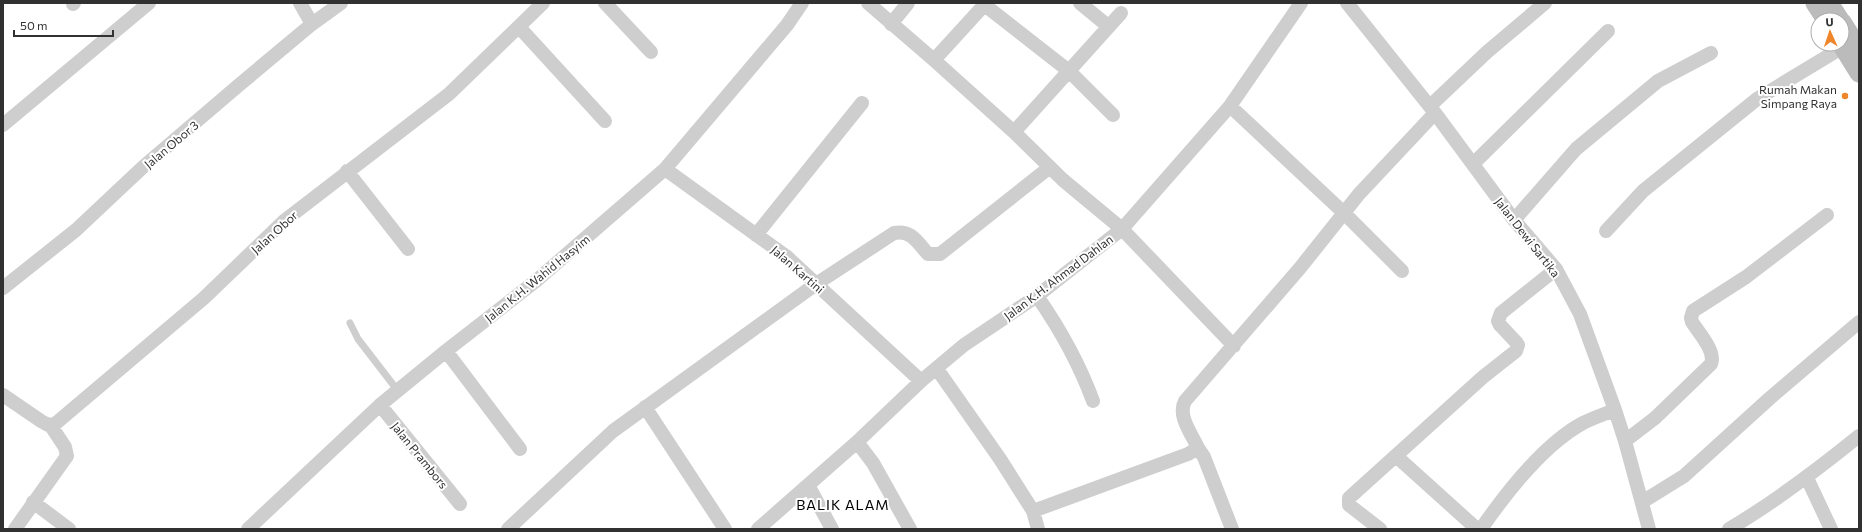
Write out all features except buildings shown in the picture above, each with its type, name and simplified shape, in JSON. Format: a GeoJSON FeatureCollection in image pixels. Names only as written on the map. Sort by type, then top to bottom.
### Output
{"type":"FeatureCollection","features":[{"type":"Feature","properties":{"kind":"street"},"geometry":{"type":"LineString","coordinates":[[3,125],[149,3]]}},
{"type":"Feature","properties":{"kind":"street"},"geometry":{"type":"LineString","coordinates":[[300,3],[312,24]]}},
{"type":"Feature","properties":{"kind":"street","name":"Jalan Obor 3"},"geometry":{"type":"LineString","coordinates":[[3,288],[76,230],[143,167],[312,24],[341,3]]}},
{"type":"Feature","properties":{"kind":"street","name":"Jalan Obor"},"geometry":{"type":"LineString","coordinates":[[51,426],[62,420],[132,357],[204,298],[284,221],[449,94],[543,3]]}},
{"type":"Feature","properties":{"kind":"street"},"geometry":{"type":"LineString","coordinates":[[605,3],[651,52]]}},
{"type":"Feature","properties":{"kind":"street","name":"Jalan K.H. Wahid Hasyim"},"geometry":{"type":"LineString","coordinates":[[248,529],[380,406],[446,351],[537,280],[665,169],[787,26],[802,3]]}},
{"type":"Feature","properties":{"kind":"street"},"geometry":{"type":"LineString","coordinates":[[868,3],[1014,132],[1063,180],[1122,229],[1234,346]]}},
{"type":"Feature","properties":{"kind":"street"},"geometry":{"type":"LineString","coordinates":[[891,24],[908,3]]}},
{"type":"Feature","properties":{"kind":"street"},"geometry":{"type":"LineString","coordinates":[[1080,3],[1108,26]]}},
{"type":"Feature","properties":{"kind":"street","name":"Jalan K.H. Ahmad Dahlan"},"geometry":{"type":"LineString","coordinates":[[758,529],[857,442],[921,381],[964,345],[1037,296],[1122,229],[1230,106],[1301,3]]}},
{"type":"Feature","properties":{"kind":"street","name":"Jalan Dewi Sartika"},"geometry":{"type":"LineString","coordinates":[[1347,3],[1433,110],[1514,220],[1556,269],[1580,314],[1615,410],[1649,529]]}},
{"type":"Feature","properties":{"kind":"street"},"geometry":{"type":"LineString","coordinates":[[1815,3],[1821,12]]}},
{"type":"Feature","properties":{"kind":"street"},"geometry":{"type":"LineString","coordinates":[[1829,3],[1835,12]]}},
{"type":"Feature","properties":{"kind":"street"},"geometry":{"type":"LineString","coordinates":[[934,60],[984,4],[1069,71],[1113,114]]}},
{"type":"Feature","properties":{"kind":"street"},"geometry":{"type":"LineString","coordinates":[[1232,529],[1204,457],[1184,420],[1182,410],[1183,405],[1234,346],[1359,194],[1433,110],[1487,52],[1542,4]]}},
{"type":"Feature","properties":{"kind":"street"},"geometry":{"type":"LineString","coordinates":[[1014,132],[1121,13]]}},
{"type":"Feature","properties":{"kind":"street"},"geometry":{"type":"LineString","coordinates":[[518,27],[605,121]]}},
{"type":"Feature","properties":{"kind":"street"},"geometry":{"type":"LineString","coordinates":[[1473,164],[1608,31]]}},
{"type":"Feature","properties":{"kind":"street"},"geometry":{"type":"LineString","coordinates":[[1850,51],[1859,72]]}},
{"type":"Feature","properties":{"kind":"street"},"geometry":{"type":"LineString","coordinates":[[1606,231],[1643,191],[1757,98],[1838,52]]}},
{"type":"Feature","properties":{"kind":"street"},"geometry":{"type":"LineString","coordinates":[[1514,220],[1576,149],[1658,81],[1711,53]]}},
{"type":"Feature","properties":{"kind":"street"},"geometry":{"type":"LineString","coordinates":[[756,235],[862,103]]}},
{"type":"Feature","properties":{"kind":"street"},"geometry":{"type":"LineString","coordinates":[[1230,106],[1344,213],[1402,271]]}},
{"type":"Feature","properties":{"kind":"street"},"geometry":{"type":"LineString","coordinates":[[508,529],[613,431],[816,284],[894,232],[902,231],[910,233],[928,254],[940,254],[1050,167]]}},
{"type":"Feature","properties":{"kind":"street","name":"Jalan Kartini"},"geometry":{"type":"LineString","coordinates":[[665,169],[787,257],[921,381]]}},
{"type":"Feature","properties":{"kind":"street"},"geometry":{"type":"LineString","coordinates":[[348,171],[408,249]]}},
{"type":"Feature","properties":{"kind":"street"},"geometry":{"type":"LineString","coordinates":[[1625,441],[1655,418],[1711,364],[1712,359],[1709,348],[1692,322],[1691,318],[1693,312],[1746,277],[1827,215]]}},
{"type":"Feature","properties":{"kind":"street"},"geometry":{"type":"LineString","coordinates":[[1380,529],[1349,505],[1348,500],[1483,377],[1516,351],[1518,345],[1498,321],[1501,313],[1556,269]]}},
{"type":"Feature","properties":{"kind":"street"},"geometry":{"type":"LineString","coordinates":[[1037,296],[1058,326],[1082,372],[1093,401]]}},
{"type":"Feature","properties":{"kind":"street"},"geometry":{"type":"LineString","coordinates":[[1642,502],[1684,476],[1770,398],[1859,322]]}},
{"type":"Feature","properties":{"kind":"street"},"geometry":{"type":"LineString","coordinates":[[446,351],[520,449]]}},
{"type":"Feature","properties":{"kind":"street"},"geometry":{"type":"LineString","coordinates":[[937,369],[1000,459],[1032,511],[1038,529]]}},
{"type":"Feature","properties":{"kind":"street"},"geometry":{"type":"LineString","coordinates":[[3,395],[41,421],[51,426],[65,447],[67,456],[15,529]]}},
{"type":"Feature","properties":{"kind":"street","name":"Jalan Prambors"},"geometry":{"type":"LineString","coordinates":[[380,406],[460,504]]}},
{"type":"Feature","properties":{"kind":"street"},"geometry":{"type":"LineString","coordinates":[[645,407],[725,529]]}},
{"type":"Feature","properties":{"kind":"street"},"geometry":{"type":"LineString","coordinates":[[1481,529],[1509,492],[1542,455],[1583,424],[1615,410]]}},
{"type":"Feature","properties":{"kind":"street"},"geometry":{"type":"LineString","coordinates":[[1729,529],[1742,525],[1808,478],[1859,436]]}},
{"type":"Feature","properties":{"kind":"street"},"geometry":{"type":"LineString","coordinates":[[857,442],[873,463],[910,529]]}},
{"type":"Feature","properties":{"kind":"street"},"geometry":{"type":"LineString","coordinates":[[1032,511],[1188,454],[1198,448]]}},
{"type":"Feature","properties":{"kind":"street"},"geometry":{"type":"LineString","coordinates":[[1396,456],[1477,529]]}},
{"type":"Feature","properties":{"kind":"street"},"geometry":{"type":"LineString","coordinates":[[1808,478],[1831,529]]}},
{"type":"Feature","properties":{"kind":"street"},"geometry":{"type":"LineString","coordinates":[[808,485],[832,529]]}},
{"type":"Feature","properties":{"kind":"street"},"geometry":{"type":"LineString","coordinates":[[33,502],[69,529]]}},
{"type":"Feature","properties":{"kind":"lane"},"geometry":{"type":"LineString","coordinates":[[350,323],[358,339],[398,391]]}},
{"type":"Feature","properties":{"kind":"place","name":"Rumah Makan Simpang Raya"},"geometry":{"type":"Point","coordinates":[1845,96]}},
{"type":"Feature","properties":{"kind":"district","name":"BALIK ALAM"},"geometry":{"type":"Point","coordinates":[843,504]}}]}
